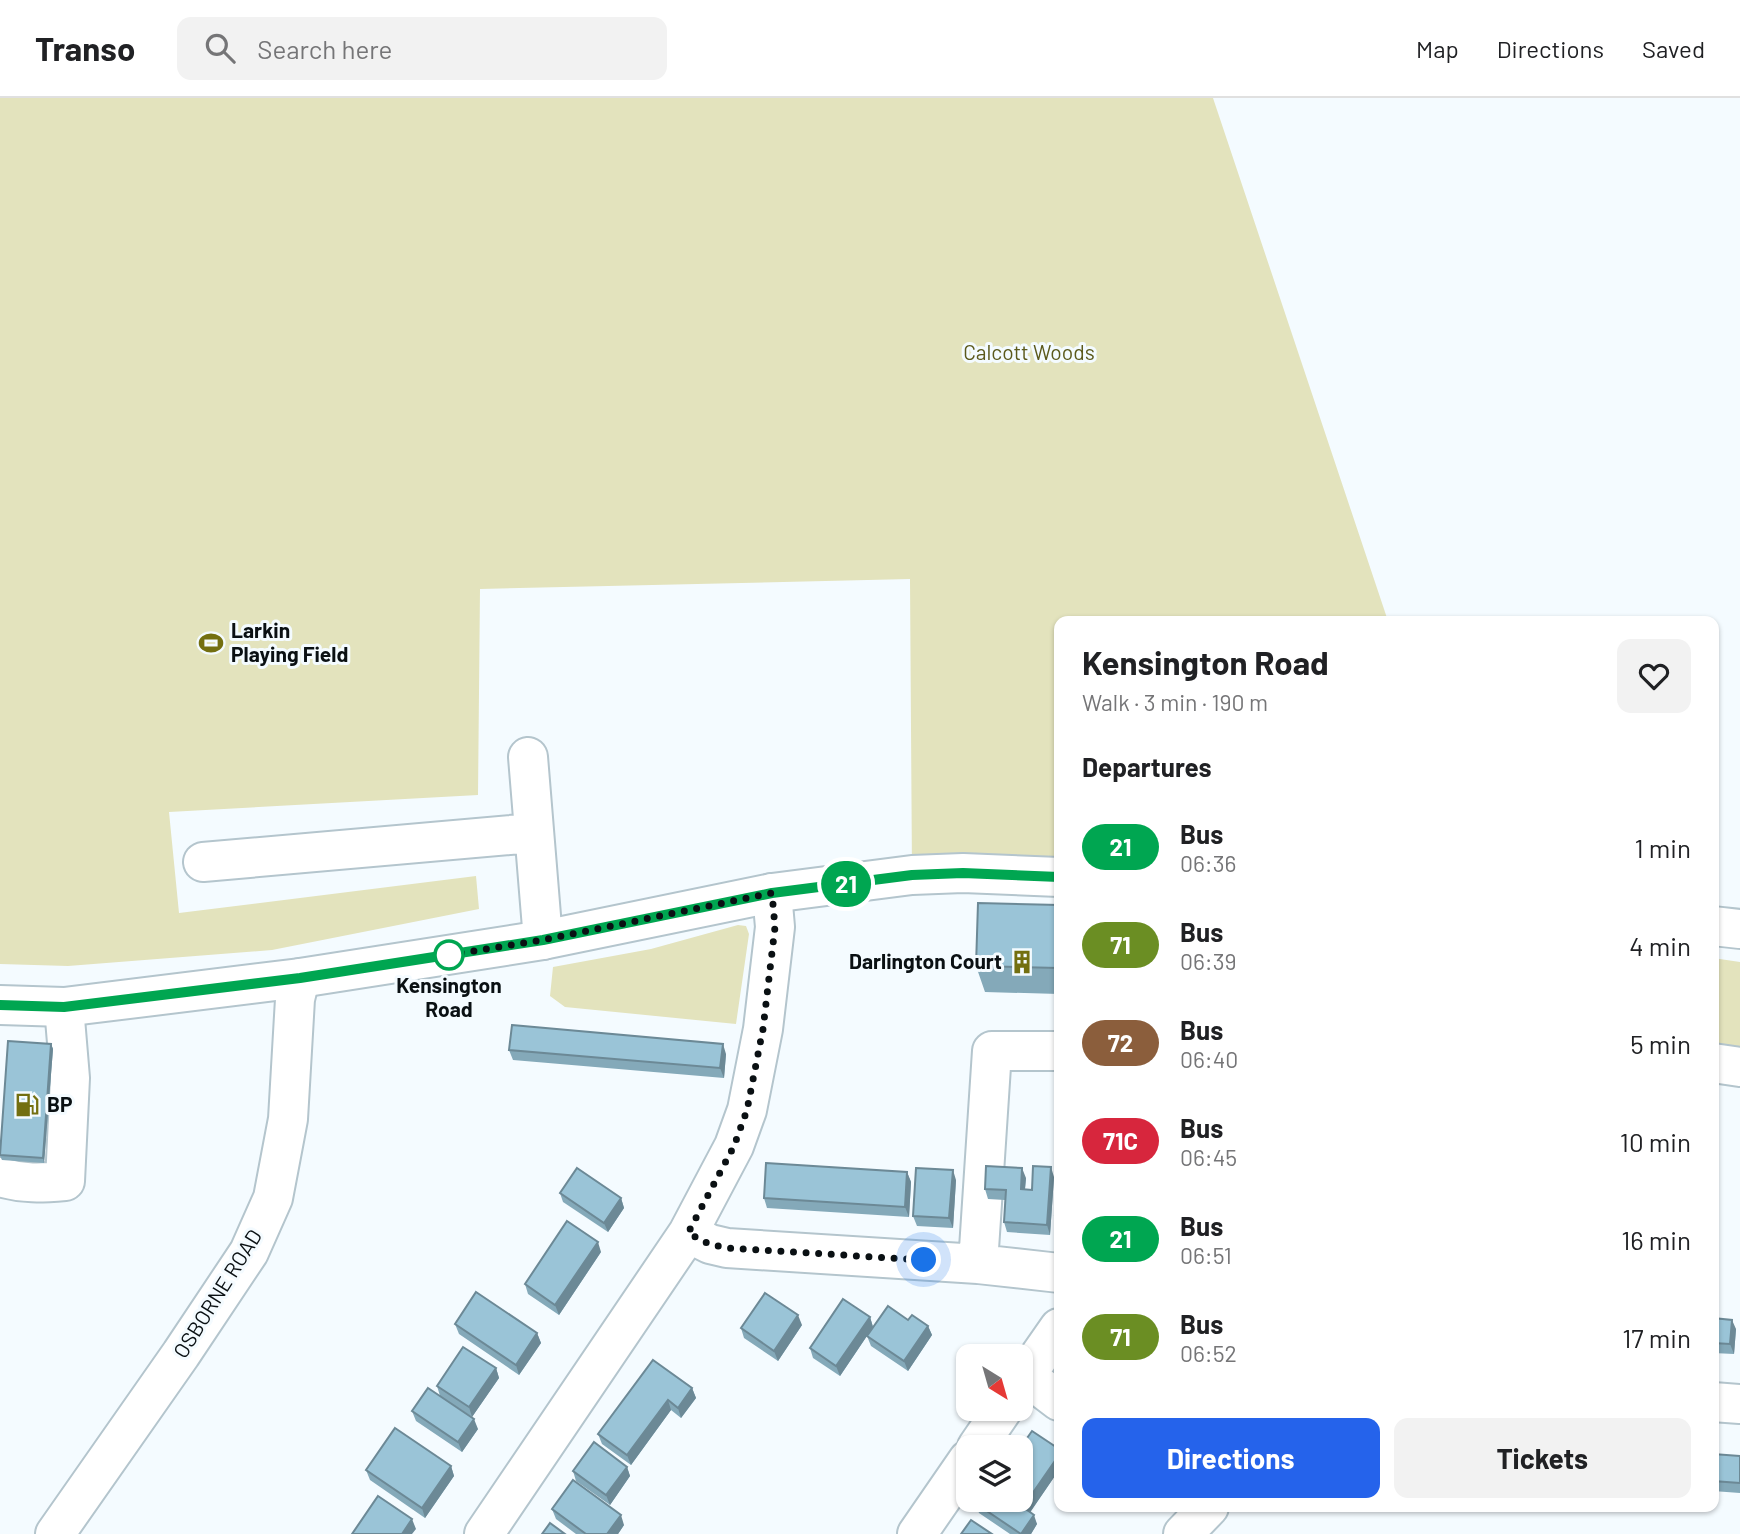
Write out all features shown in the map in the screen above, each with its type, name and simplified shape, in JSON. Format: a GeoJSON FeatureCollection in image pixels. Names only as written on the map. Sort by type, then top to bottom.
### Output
{"type":"FeatureCollection","features":[{"type":"Feature","properties":{"kind":"street"},"geometry":{"type":"LineString","coordinates":[[528,757],[543,940]]}},
{"type":"Feature","properties":{"kind":"street"},"geometry":{"type":"LineString","coordinates":[[203,862],[533,833]]}},
{"type":"Feature","properties":{"kind":"street"},"geometry":{"type":"LineString","coordinates":[[0,1005],[64,1007],[300,978],[543,940],[772,893],[912,875],[963,873],[1054,877]]}},
{"type":"Feature","properties":{"kind":"street"},"geometry":{"type":"LineString","coordinates":[[484,1534],[688,1233],[734,1146],[747,1110],[763,1029],[775,927],[772,893]]}},
{"type":"Feature","properties":{"kind":"street"},"geometry":{"type":"LineString","coordinates":[[1719,927],[1740,929]]}},
{"type":"Feature","properties":{"kind":"street","name":"OSBORNE ROAD"},"geometry":{"type":"LineString","coordinates":[[55,1534],[181,1354],[249,1252],[259,1230],[273,1198],[288,1119],[295,999],[300,978]]}},
{"type":"Feature","properties":{"kind":"street"},"geometry":{"type":"LineString","coordinates":[[0,1177],[26,1183],[65,1181],[70,1078],[64,1007]]}},
{"type":"Feature","properties":{"kind":"street"},"geometry":{"type":"LineString","coordinates":[[978,1264],[992,1051],[1054,1051]]}},
{"type":"Feature","properties":{"kind":"street"},"geometry":{"type":"LineString","coordinates":[[1719,1064],[1740,1067]]}},
{"type":"Feature","properties":{"kind":"street"},"geometry":{"type":"LineString","coordinates":[[688,1233],[709,1244],[727,1248],[978,1264],[1054,1272]]}},
{"type":"Feature","properties":{"kind":"street"},"geometry":{"type":"LineString","coordinates":[[1033,1366],[1054,1335]]}},
{"type":"Feature","properties":{"kind":"street"},"geometry":{"type":"LineString","coordinates":[[1033,1386],[1054,1398]]}},
{"type":"Feature","properties":{"kind":"street"},"geometry":{"type":"LineString","coordinates":[[1719,1402],[1740,1404]]}},
{"type":"Feature","properties":{"kind":"street"},"geometry":{"type":"LineString","coordinates":[[917,1534],[956,1477]]}},
{"type":"Feature","properties":{"kind":"street"},"geometry":{"type":"LineString","coordinates":[[1183,1534],[1204,1512]]}},
{"type":"Feature","properties":{"kind":"green space","name":"Calcott Woods"},"geometry":{"type":"Polygon","coordinates":[[[0,98],[1213,98],[1386,616],[1054,616],[1054,878],[912,875],[910,579],[480,589],[478,795],[169,812],[179,913],[476,876],[479,909],[272,950],[68,966],[0,964],[0,98]]]}},
{"type":"Feature","properties":{"kind":"green space"},"geometry":{"type":"Polygon","coordinates":[[[738,925],[746,926],[749,934],[736,1024],[565,1007],[550,996],[553,967],[651,949],[738,925]]]}},
{"type":"Feature","properties":{"kind":"green space"},"geometry":{"type":"Polygon","coordinates":[[[1719,959],[1740,962],[1740,1051],[1719,1049],[1719,959]]]}},
{"type":"Feature","properties":{"kind":"building"},"geometry":{"type":"Polygon","coordinates":[[[978,903],[1054,905],[1054,968],[976,966],[978,903]]]}},
{"type":"Feature","properties":{"kind":"building"},"geometry":{"type":"Polygon","coordinates":[[[512,1025],[723,1044],[720,1068],[509,1050],[512,1025]]]}},
{"type":"Feature","properties":{"kind":"building","name":"BP"},"geometry":{"type":"Polygon","coordinates":[[[8,1041],[51,1044],[43,1158],[0,1155],[8,1041]]]}},
{"type":"Feature","properties":{"kind":"building"},"geometry":{"type":"Polygon","coordinates":[[[766,1163],[907,1172],[905,1207],[764,1198],[766,1163]]]}},
{"type":"Feature","properties":{"kind":"building"},"geometry":{"type":"Polygon","coordinates":[[[986,1166],[1022,1168],[1021,1189],[1032,1190],[1033,1166],[1051,1167],[1047,1225],[1004,1222],[1006,1190],[985,1189],[986,1166]]]}},
{"type":"Feature","properties":{"kind":"building"},"geometry":{"type":"Polygon","coordinates":[[[577,1168],[621,1198],[604,1223],[560,1193],[577,1168]]]}},
{"type":"Feature","properties":{"kind":"building"},"geometry":{"type":"Polygon","coordinates":[[[916,1168],[953,1170],[949,1218],[913,1216],[916,1168]]]}},
{"type":"Feature","properties":{"kind":"building"},"geometry":{"type":"Polygon","coordinates":[[[567,1221],[598,1242],[555,1305],[525,1284],[567,1221]]]}},
{"type":"Feature","properties":{"kind":"building"},"geometry":{"type":"Polygon","coordinates":[[[476,1292],[537,1333],[516,1365],[455,1324],[476,1292]]]}},
{"type":"Feature","properties":{"kind":"building"},"geometry":{"type":"Polygon","coordinates":[[[765,1293],[798,1315],[774,1351],[741,1328],[765,1293]]]}},
{"type":"Feature","properties":{"kind":"building"},"geometry":{"type":"Polygon","coordinates":[[[843,1299],[870,1317],[836,1366],[810,1348],[843,1299]]]}},
{"type":"Feature","properties":{"kind":"building"},"geometry":{"type":"Polygon","coordinates":[[[888,1306],[908,1320],[912,1315],[928,1326],[904,1361],[867,1336],[888,1306]]]}},
{"type":"Feature","properties":{"kind":"building"},"geometry":{"type":"Polygon","coordinates":[[[1719,1319],[1732,1320],[1730,1344],[1719,1343],[1719,1319]]]}},
{"type":"Feature","properties":{"kind":"building"},"geometry":{"type":"Polygon","coordinates":[[[463,1347],[496,1368],[469,1407],[437,1386],[463,1347]]]}},
{"type":"Feature","properties":{"kind":"building"},"geometry":{"type":"Polygon","coordinates":[[[653,1360],[692,1388],[678,1408],[668,1400],[627,1455],[598,1434],[653,1360]]]}},
{"type":"Feature","properties":{"kind":"building"},"geometry":{"type":"Polygon","coordinates":[[[428,1388],[474,1419],[458,1442],[412,1411],[428,1388]]]}},
{"type":"Feature","properties":{"kind":"building"},"geometry":{"type":"Polygon","coordinates":[[[395,1428],[451,1466],[422,1508],[366,1470],[395,1428]]]}},
{"type":"Feature","properties":{"kind":"building"},"geometry":{"type":"Polygon","coordinates":[[[1032,1431],[1054,1446],[1054,1462],[1033,1493],[1033,1435],[1029,1435],[1032,1431]]]}},
{"type":"Feature","properties":{"kind":"building"},"geometry":{"type":"Polygon","coordinates":[[[594,1442],[627,1467],[606,1495],[573,1471],[594,1442]]]}},
{"type":"Feature","properties":{"kind":"building"},"geometry":{"type":"Polygon","coordinates":[[[1719,1454],[1740,1456],[1740,1483],[1719,1481],[1719,1454]]]}},
{"type":"Feature","properties":{"kind":"building"},"geometry":{"type":"Polygon","coordinates":[[[573,1480],[621,1515],[607,1534],[586,1534],[552,1509],[573,1480]]]}},
{"type":"Feature","properties":{"kind":"building"},"geometry":{"type":"Polygon","coordinates":[[[378,1496],[412,1519],[402,1534],[352,1534],[378,1496]]]}},
{"type":"Feature","properties":{"kind":"building"},"geometry":{"type":"Polygon","coordinates":[[[988,1512],[1030,1512],[1034,1515],[1021,1534],[988,1512]]]}},
{"type":"Feature","properties":{"kind":"building"},"geometry":{"type":"Polygon","coordinates":[[[971,1520],[992,1534],[961,1534],[971,1520]]]}},
{"type":"Feature","properties":{"kind":"building"},"geometry":{"type":"Polygon","coordinates":[[[550,1523],[565,1534],[542,1534],[550,1523]]]}},
{"type":"Feature","properties":{"kind":"bus line","name":"21"},"geometry":{"type":"LineString","coordinates":[[0,1005],[64,1007],[300,978],[543,940],[772,893],[912,875],[963,873],[1054,877]]}},
{"type":"Feature","properties":{"kind":"place","name":"Larkin Playing Field"},"geometry":{"type":"Point","coordinates":[211,643]}},
{"type":"Feature","properties":{"kind":"place","name":"Kensington Road"},"geometry":{"type":"Point","coordinates":[449,955]}},
{"type":"Feature","properties":{"kind":"place","name":"Darlington Court"},"geometry":{"type":"Point","coordinates":[1022,962]}},
{"type":"Feature","properties":{"kind":"place","name":"BP"},"geometry":{"type":"Point","coordinates":[27,1105]}},
{"type":"Feature","properties":{"kind":"route"},"geometry":{"type":"LineString","coordinates":[[449,955],[543,940],[772,893],[775,927],[754,1082],[734,1146],[688,1233],[709,1244],[727,1248],[924,1260]]}}]}
